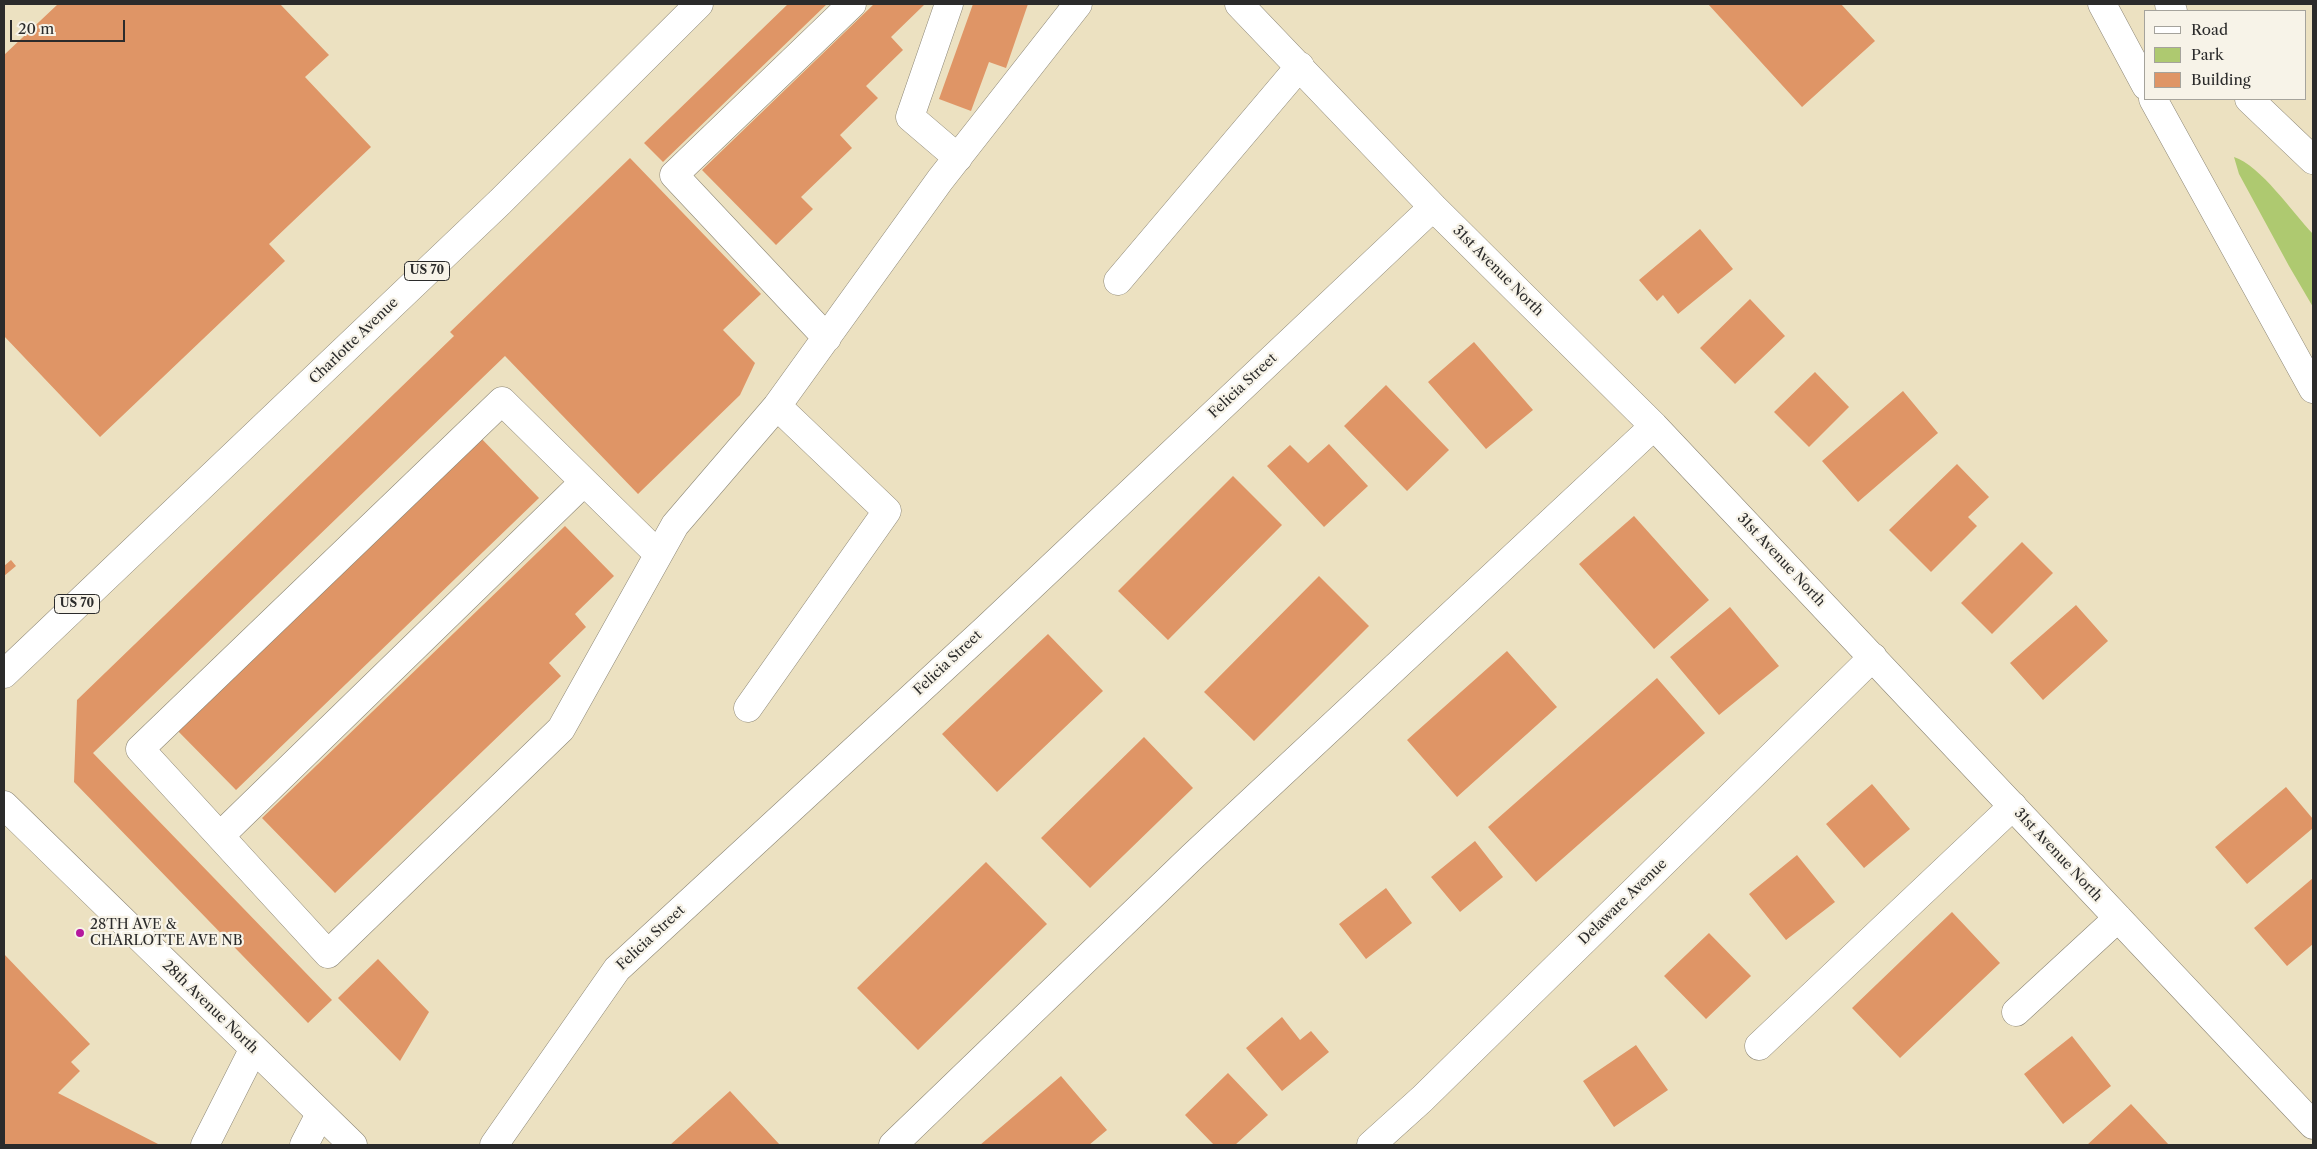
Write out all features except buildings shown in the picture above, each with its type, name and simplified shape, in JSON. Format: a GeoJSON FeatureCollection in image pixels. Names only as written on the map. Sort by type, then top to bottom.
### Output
{"type":"FeatureCollection","features":[{"type":"Feature","properties":{"kind":"main road","name":"Charlotte Avenue"},"geometry":{"type":"LineString","coordinates":[[4,674],[493,209],[699,4]]}},
{"type":"Feature","properties":{"kind":"main road"},"geometry":{"type":"LineString","coordinates":[[827,338],[674,175],[852,4]]}},
{"type":"Feature","properties":{"kind":"main road"},"geometry":{"type":"LineString","coordinates":[[949,4],[910,118],[958,158]]}},
{"type":"Feature","properties":{"kind":"main road"},"geometry":{"type":"LineString","coordinates":[[658,554],[502,401],[140,748],[328,954],[561,729],[658,554],[674,525],[777,406],[958,158],[1078,4]]}},
{"type":"Feature","properties":{"kind":"main road","name":"31st Avenue North"},"geometry":{"type":"LineString","coordinates":[[1240,4],[1433,207],[1654,426],[1874,657],[2313,1125]]}},
{"type":"Feature","properties":{"kind":"main road"},"geometry":{"type":"LineString","coordinates":[[2102,4],[2144,82]]}},
{"type":"Feature","properties":{"kind":"main road"},"geometry":{"type":"LineString","coordinates":[[1118,282],[1300,66]]}},
{"type":"Feature","properties":{"kind":"main road"},"geometry":{"type":"LineString","coordinates":[[2154,100],[2313,389]]}},
{"type":"Feature","properties":{"kind":"main road"},"geometry":{"type":"LineString","coordinates":[[2250,100],[2313,160]]}},
{"type":"Feature","properties":{"kind":"main road","name":"Felicia Street"},"geometry":{"type":"LineString","coordinates":[[494,1145],[617,969],[986,628],[1433,207]]}},
{"type":"Feature","properties":{"kind":"main road"},"geometry":{"type":"LineString","coordinates":[[748,708],[888,512],[777,406]]}},
{"type":"Feature","properties":{"kind":"main road"},"geometry":{"type":"LineString","coordinates":[[893,1145],[1200,850],[1654,426]]}},
{"type":"Feature","properties":{"kind":"main road"},"geometry":{"type":"LineString","coordinates":[[220,836],[584,482]]}},
{"type":"Feature","properties":{"kind":"main road","name":"Delaware Avenue"},"geometry":{"type":"LineString","coordinates":[[1371,1145],[1422,1099],[1874,657]]}},
{"type":"Feature","properties":{"kind":"main road","name":"28th Avenue North"},"geometry":{"type":"LineString","coordinates":[[4,805],[253,1050],[353,1145]]}},
{"type":"Feature","properties":{"kind":"main road"},"geometry":{"type":"LineString","coordinates":[[1759,1046],[2013,806]]}},
{"type":"Feature","properties":{"kind":"main road"},"geometry":{"type":"LineString","coordinates":[[2016,1012],[2118,918]]}},
{"type":"Feature","properties":{"kind":"main road"},"geometry":{"type":"LineString","coordinates":[[204,1145],[253,1050]]}},
{"type":"Feature","properties":{"kind":"main road"},"geometry":{"type":"LineString","coordinates":[[304,1145],[320,1114]]}},
{"type":"Feature","properties":{"kind":"green space"},"geometry":{"type":"Polygon","coordinates":[[[2234,157],[2254,169],[2265,179],[2313,234],[2313,307],[2239,174],[2234,157]]]}},
{"type":"Feature","properties":{"kind":"place","name":"28TH AVE & CHARLOTTE AVE NB"},"geometry":{"type":"Point","coordinates":[80,933]}}]}
